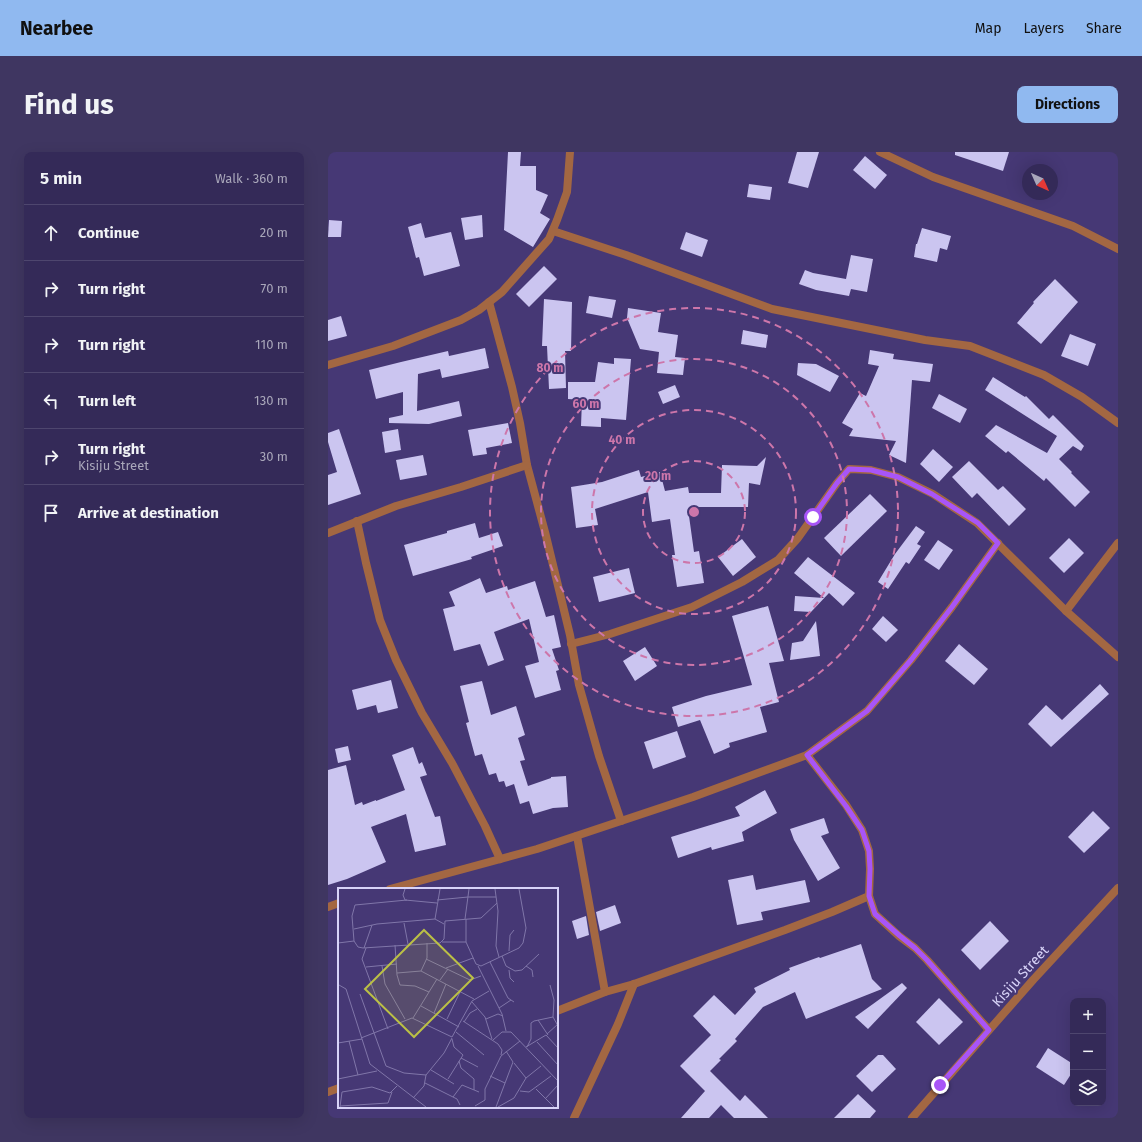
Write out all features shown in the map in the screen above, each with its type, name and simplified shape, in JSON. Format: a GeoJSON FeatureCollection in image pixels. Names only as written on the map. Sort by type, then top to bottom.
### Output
{"type":"FeatureCollection","features":[{"type":"Feature","properties":{"kind":"street"},"geometry":{"type":"LineString","coordinates":[[328,364],[393,346],[438,330],[479,310],[502,292],[549,239],[567,192],[570,152]]}},
{"type":"Feature","properties":{"kind":"street"},"geometry":{"type":"LineString","coordinates":[[880,152],[933,177],[1073,226],[1118,249]]}},
{"type":"Feature","properties":{"kind":"street"},"geometry":{"type":"LineString","coordinates":[[552,231],[626,255],[772,309],[925,340],[970,346],[1044,375],[1082,397],[1118,423]]}},
{"type":"Feature","properties":{"kind":"street"},"geometry":{"type":"LineString","coordinates":[[489,302],[512,387],[527,465],[572,644],[579,685],[599,756],[621,821]]}},
{"type":"Feature","properties":{"kind":"street"},"geometry":{"type":"LineString","coordinates":[[328,533],[396,506],[461,487],[527,465]]}},
{"type":"Feature","properties":{"kind":"street"},"geometry":{"type":"LineString","coordinates":[[572,644],[610,634],[692,607],[742,582],[778,560],[798,538],[837,483],[849,469],[871,470],[898,477],[932,494],[978,523],[1066,611],[1118,657]]}},
{"type":"Feature","properties":{"kind":"street"},"geometry":{"type":"LineString","coordinates":[[357,521],[380,620],[396,660],[422,713],[452,763],[485,826],[500,859]]}},
{"type":"Feature","properties":{"kind":"street"},"geometry":{"type":"LineString","coordinates":[[394,888],[537,849],[693,797],[807,755],[867,711],[911,660],[952,607],[998,543]]}},
{"type":"Feature","properties":{"kind":"street"},"geometry":{"type":"LineString","coordinates":[[1066,611],[1118,543]]}},
{"type":"Feature","properties":{"kind":"street"},"geometry":{"type":"LineString","coordinates":[[807,755],[846,806],[862,830],[869,851],[869,896],[875,914],[923,956],[989,1030]]}},
{"type":"Feature","properties":{"kind":"street"},"geometry":{"type":"LineString","coordinates":[[577,836],[605,992]]}},
{"type":"Feature","properties":{"kind":"street","name":"Kisiju Street"},"geometry":{"type":"LineString","coordinates":[[912,1118],[1033,980],[1118,888]]}},
{"type":"Feature","properties":{"kind":"street"},"geometry":{"type":"LineString","coordinates":[[558,1011],[605,992],[634,984],[785,930],[869,896]]}},
{"type":"Feature","properties":{"kind":"street"},"geometry":{"type":"LineString","coordinates":[[328,907],[338,903]]}},
{"type":"Feature","properties":{"kind":"street"},"geometry":{"type":"LineString","coordinates":[[574,1118],[618,1024],[634,984]]}},
{"type":"Feature","properties":{"kind":"street"},"geometry":{"type":"LineString","coordinates":[[328,1092],[338,1088]]}},
{"type":"Feature","properties":{"kind":"building"},"geometry":{"type":"Polygon","coordinates":[[[508,152],[521,152],[520,166],[536,166],[536,190],[548,195],[540,213],[550,219],[533,247],[504,230],[508,152]]]}},
{"type":"Feature","properties":{"kind":"building"},"geometry":{"type":"Polygon","coordinates":[[[797,152],[819,152],[808,188],[788,183],[797,152]]]}},
{"type":"Feature","properties":{"kind":"building"},"geometry":{"type":"Polygon","coordinates":[[[955,152],[1009,152],[1003,171],[955,155],[955,152]]]}},
{"type":"Feature","properties":{"kind":"building"},"geometry":{"type":"Polygon","coordinates":[[[865,156],[887,175],[875,189],[853,170],[865,156]]]}},
{"type":"Feature","properties":{"kind":"building"},"geometry":{"type":"Polygon","coordinates":[[[749,184],[772,187],[770,200],[747,197],[749,184]]]}},
{"type":"Feature","properties":{"kind":"building"},"geometry":{"type":"Polygon","coordinates":[[[482,215],[483,237],[465,240],[461,218],[482,215]]]}},
{"type":"Feature","properties":{"kind":"building"},"geometry":{"type":"Polygon","coordinates":[[[329,220],[342,221],[341,237],[328,237],[329,220]]]}},
{"type":"Feature","properties":{"kind":"building"},"geometry":{"type":"Polygon","coordinates":[[[421,223],[425,238],[451,232],[460,266],[424,276],[419,257],[416,258],[408,227],[421,223]]]}},
{"type":"Feature","properties":{"kind":"building"},"geometry":{"type":"Polygon","coordinates":[[[922,228],[951,236],[947,250],[940,248],[937,262],[914,257],[916,244],[922,228]]]}},
{"type":"Feature","properties":{"kind":"building"},"geometry":{"type":"Polygon","coordinates":[[[686,232],[708,240],[702,257],[680,249],[686,232]]]}},
{"type":"Feature","properties":{"kind":"building"},"geometry":{"type":"Polygon","coordinates":[[[851,255],[873,259],[867,292],[851,289],[849,296],[816,290],[799,284],[805,270],[813,273],[846,279],[851,255]]]}},
{"type":"Feature","properties":{"kind":"building"},"geometry":{"type":"Polygon","coordinates":[[[544,266],[557,279],[529,307],[516,294],[544,266]]]}},
{"type":"Feature","properties":{"kind":"building"},"geometry":{"type":"Polygon","coordinates":[[[1055,279],[1078,302],[1041,344],[1017,323],[1034,303],[1033,302],[1055,279]]]}},
{"type":"Feature","properties":{"kind":"building"},"geometry":{"type":"Polygon","coordinates":[[[589,296],[616,300],[612,318],[586,313],[589,296]]]}},
{"type":"Feature","properties":{"kind":"building"},"geometry":{"type":"Polygon","coordinates":[[[544,299],[572,302],[571,351],[565,351],[566,388],[549,389],[547,346],[542,346],[544,299]]]}},
{"type":"Feature","properties":{"kind":"building"},"geometry":{"type":"Polygon","coordinates":[[[628,308],[661,313],[658,332],[678,335],[675,357],[685,358],[683,375],[657,373],[659,352],[640,349],[627,318],[628,308]]]}},
{"type":"Feature","properties":{"kind":"building"},"geometry":{"type":"Polygon","coordinates":[[[341,316],[347,336],[328,341],[328,320],[341,316]]]}},
{"type":"Feature","properties":{"kind":"building"},"geometry":{"type":"Polygon","coordinates":[[[743,330],[768,335],[766,348],[741,344],[743,330]]]}},
{"type":"Feature","properties":{"kind":"building"},"geometry":{"type":"Polygon","coordinates":[[[1070,334],[1096,344],[1088,366],[1061,356],[1070,334]]]}},
{"type":"Feature","properties":{"kind":"building"},"geometry":{"type":"Polygon","coordinates":[[[485,348],[489,368],[442,378],[440,369],[418,374],[417,411],[459,401],[462,416],[429,424],[389,423],[389,418],[403,415],[403,392],[376,399],[369,370],[448,351],[449,356],[485,348]]]}},
{"type":"Feature","properties":{"kind":"building"},"geometry":{"type":"Polygon","coordinates":[[[870,350],[894,354],[893,359],[933,364],[930,382],[912,380],[906,463],[889,455],[896,441],[849,436],[853,429],[842,423],[860,393],[866,396],[879,366],[868,364],[870,350]]]}},
{"type":"Feature","properties":{"kind":"building"},"geometry":{"type":"Polygon","coordinates":[[[614,358],[631,359],[626,420],[601,418],[601,427],[581,426],[582,400],[568,399],[568,382],[595,382],[598,362],[614,364],[614,358]]]}},
{"type":"Feature","properties":{"kind":"building"},"geometry":{"type":"Polygon","coordinates":[[[798,363],[816,364],[839,376],[830,392],[797,375],[798,363]]]}},
{"type":"Feature","properties":{"kind":"building"},"geometry":{"type":"Polygon","coordinates":[[[993,377],[1025,397],[1026,396],[1049,419],[1053,415],[1084,446],[1081,451],[1073,446],[1059,459],[1090,492],[1075,507],[1046,478],[1044,481],[1008,451],[1006,453],[985,436],[996,425],[1047,453],[1057,436],[985,390],[993,377]]]}},
{"type":"Feature","properties":{"kind":"building"},"geometry":{"type":"Polygon","coordinates":[[[675,385],[680,397],[663,404],[658,392],[675,385]]]}},
{"type":"Feature","properties":{"kind":"building"},"geometry":{"type":"Polygon","coordinates":[[[939,394],[967,409],[960,423],[932,408],[939,394]]]}},
{"type":"Feature","properties":{"kind":"building"},"geometry":{"type":"Polygon","coordinates":[[[508,423],[512,443],[486,448],[487,454],[473,456],[468,430],[508,423]]]}},
{"type":"Feature","properties":{"kind":"building"},"geometry":{"type":"Polygon","coordinates":[[[339,429],[361,494],[328,505],[328,475],[337,472],[328,442],[328,433],[339,429]]]}},
{"type":"Feature","properties":{"kind":"building"},"geometry":{"type":"Polygon","coordinates":[[[398,429],[401,450],[385,453],[382,432],[398,429]]]}},
{"type":"Feature","properties":{"kind":"building"},"geometry":{"type":"Polygon","coordinates":[[[933,449],[953,467],[939,482],[920,464],[933,449]]]}},
{"type":"Feature","properties":{"kind":"building"},"geometry":{"type":"Polygon","coordinates":[[[423,455],[427,475],[400,480],[396,460],[423,455]]]}},
{"type":"Feature","properties":{"kind":"building"},"geometry":{"type":"Polygon","coordinates":[[[766,457],[760,485],[749,483],[748,507],[691,507],[692,516],[689,516],[694,552],[699,551],[704,583],[677,587],[672,555],[675,555],[670,519],[652,522],[648,492],[595,509],[598,525],[576,528],[571,487],[602,482],[639,470],[641,477],[660,472],[665,491],[688,487],[689,493],[721,493],[722,465],[757,466],[766,457]]]}},
{"type":"Feature","properties":{"kind":"building"},"geometry":{"type":"Polygon","coordinates":[[[969,461],[998,490],[1003,486],[1026,509],[1009,526],[977,493],[972,498],[952,477],[969,461]]]}},
{"type":"Feature","properties":{"kind":"building"},"geometry":{"type":"Polygon","coordinates":[[[870,494],[887,511],[841,556],[824,538],[870,494]]]}},
{"type":"Feature","properties":{"kind":"building"},"geometry":{"type":"Polygon","coordinates":[[[475,523],[479,538],[498,532],[503,546],[471,557],[472,559],[413,576],[404,545],[447,533],[447,531],[475,523]]]}},
{"type":"Feature","properties":{"kind":"building"},"geometry":{"type":"Polygon","coordinates":[[[916,526],[925,532],[917,544],[921,546],[909,564],[906,562],[888,589],[878,582],[895,554],[916,526]]]}},
{"type":"Feature","properties":{"kind":"building"},"geometry":{"type":"Polygon","coordinates":[[[1069,538],[1084,553],[1064,573],[1049,558],[1069,538]]]}},
{"type":"Feature","properties":{"kind":"building"},"geometry":{"type":"Polygon","coordinates":[[[742,539],[756,557],[733,576],[718,557],[742,539]]]}},
{"type":"Feature","properties":{"kind":"building"},"geometry":{"type":"Polygon","coordinates":[[[938,540],[953,550],[939,570],[924,560],[938,540]]]}},
{"type":"Feature","properties":{"kind":"building"},"geometry":{"type":"Polygon","coordinates":[[[808,557],[855,593],[843,606],[829,593],[811,612],[794,611],[795,596],[824,598],[794,573],[808,557]]]}},
{"type":"Feature","properties":{"kind":"building"},"geometry":{"type":"Polygon","coordinates":[[[629,568],[635,593],[599,602],[593,577],[629,568]]]}},
{"type":"Feature","properties":{"kind":"building"},"geometry":{"type":"Polygon","coordinates":[[[480,578],[486,593],[507,586],[508,590],[535,581],[546,617],[554,615],[561,647],[552,649],[559,670],[556,671],[561,690],[535,698],[525,666],[539,662],[529,619],[494,632],[504,660],[488,666],[480,644],[454,651],[443,609],[455,606],[449,592],[480,578]]]}},
{"type":"Feature","properties":{"kind":"building"},"geometry":{"type":"Polygon","coordinates":[[[768,606],[784,661],[769,663],[779,702],[760,707],[767,732],[729,743],[730,747],[714,754],[700,720],[678,727],[672,707],[706,696],[752,685],[732,616],[768,606]]]}},
{"type":"Feature","properties":{"kind":"building"},"geometry":{"type":"Polygon","coordinates":[[[883,616],[898,630],[886,642],[872,629],[883,616]]]}},
{"type":"Feature","properties":{"kind":"building"},"geometry":{"type":"Polygon","coordinates":[[[816,621],[820,656],[790,660],[792,643],[803,641],[816,621]]]}},
{"type":"Feature","properties":{"kind":"building"},"geometry":{"type":"Polygon","coordinates":[[[959,644],[988,669],[974,685],[945,661],[959,644]]]}},
{"type":"Feature","properties":{"kind":"building"},"geometry":{"type":"Polygon","coordinates":[[[645,647],[657,666],[635,681],[623,661],[645,647]]]}},
{"type":"Feature","properties":{"kind":"building"},"geometry":{"type":"Polygon","coordinates":[[[391,680],[398,708],[378,713],[376,705],[357,710],[352,690],[391,680]]]}},
{"type":"Feature","properties":{"kind":"building"},"geometry":{"type":"Polygon","coordinates":[[[482,681],[491,715],[516,706],[525,735],[518,738],[525,760],[520,761],[528,786],[551,777],[566,776],[568,807],[553,808],[533,814],[529,801],[520,804],[514,784],[506,787],[504,781],[499,782],[496,773],[489,775],[482,754],[475,756],[466,723],[469,722],[460,686],[482,681]]]}},
{"type":"Feature","properties":{"kind":"building"},"geometry":{"type":"Polygon","coordinates":[[[1100,684],[1109,694],[1051,747],[1028,724],[1046,705],[1062,720],[1100,684]]]}},
{"type":"Feature","properties":{"kind":"building"},"geometry":{"type":"Polygon","coordinates":[[[677,731],[686,757],[653,769],[644,742],[677,731]]]}},
{"type":"Feature","properties":{"kind":"building"},"geometry":{"type":"Polygon","coordinates":[[[348,746],[351,760],[338,763],[335,749],[348,746]]]}},
{"type":"Feature","properties":{"kind":"building"},"geometry":{"type":"Polygon","coordinates":[[[413,747],[419,764],[422,762],[427,775],[420,777],[435,817],[440,816],[446,845],[415,852],[406,814],[371,827],[386,862],[347,879],[328,885],[328,770],[346,765],[355,805],[362,802],[363,805],[405,790],[392,755],[413,747]]]}},
{"type":"Feature","properties":{"kind":"building"},"geometry":{"type":"Polygon","coordinates":[[[765,790],[777,813],[742,832],[744,841],[712,850],[711,847],[678,858],[671,837],[740,816],[735,807],[765,790]]]}},
{"type":"Feature","properties":{"kind":"building"},"geometry":{"type":"Polygon","coordinates":[[[1093,811],[1110,828],[1084,853],[1068,837],[1093,811]]]}},
{"type":"Feature","properties":{"kind":"building"},"geometry":{"type":"Polygon","coordinates":[[[824,818],[829,833],[821,836],[840,868],[818,881],[794,840],[790,829],[824,818]]]}},
{"type":"Feature","properties":{"kind":"building"},"geometry":{"type":"Polygon","coordinates":[[[753,875],[756,890],[805,880],[810,902],[761,912],[763,920],[737,925],[728,880],[753,875]]]}},
{"type":"Feature","properties":{"kind":"building"},"geometry":{"type":"Polygon","coordinates":[[[615,905],[621,923],[600,931],[596,912],[615,905]]]}},
{"type":"Feature","properties":{"kind":"building"},"geometry":{"type":"Polygon","coordinates":[[[586,916],[589,935],[577,939],[572,921],[586,916]]]}},
{"type":"Feature","properties":{"kind":"building"},"geometry":{"type":"Polygon","coordinates":[[[990,921],[1009,941],[980,970],[961,950],[990,921]]]}},
{"type":"Feature","properties":{"kind":"building"},"geometry":{"type":"Polygon","coordinates":[[[861,944],[872,979],[882,989],[806,1019],[795,992],[763,1007],[735,1039],[737,1041],[719,1059],[721,1060],[710,1071],[740,1101],[745,1095],[768,1118],[734,1118],[721,1105],[709,1118],[681,1118],[705,1091],[680,1066],[711,1035],[693,1016],[714,995],[735,1015],[756,992],[754,988],[790,970],[789,968],[861,944]]]}},
{"type":"Feature","properties":{"kind":"building"},"geometry":{"type":"Polygon","coordinates":[[[902,983],[907,988],[868,1029],[855,1017],[902,983]]]}},
{"type":"Feature","properties":{"kind":"building"},"geometry":{"type":"Polygon","coordinates":[[[939,998],[963,1022],[939,1045],[916,1022],[939,998]]]}},
{"type":"Feature","properties":{"kind":"building"},"geometry":{"type":"Polygon","coordinates":[[[1048,1048],[1070,1062],[1070,1076],[1064,1085],[1036,1067],[1048,1048]]]}},
{"type":"Feature","properties":{"kind":"building"},"geometry":{"type":"Polygon","coordinates":[[[878,1055],[883,1055],[896,1069],[872,1092],[856,1076],[878,1055]]]}},
{"type":"Feature","properties":{"kind":"building"},"geometry":{"type":"Polygon","coordinates":[[[858,1094],[876,1111],[870,1118],[834,1118],[858,1094]]]}},
{"type":"Feature","properties":{"kind":"route"},"geometry":{"type":"LineString","coordinates":[[813,517],[849,469],[871,470],[898,477],[932,494],[978,523],[998,543],[952,607],[911,660],[867,711],[807,755],[846,806],[862,830],[869,851],[869,896],[875,914],[927,960],[989,1030],[940,1085]]}}]}
